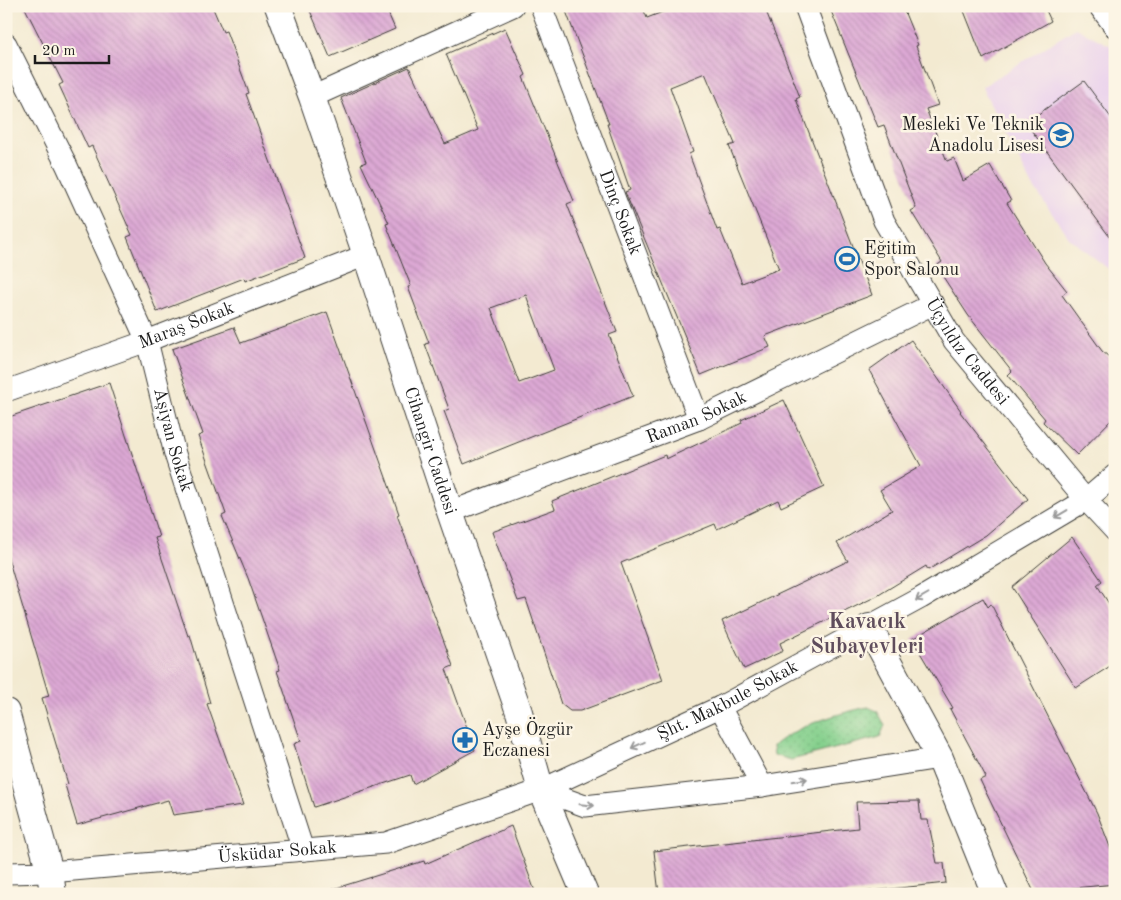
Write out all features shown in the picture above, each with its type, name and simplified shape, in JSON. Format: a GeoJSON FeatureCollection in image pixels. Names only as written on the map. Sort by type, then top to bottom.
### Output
{"type":"FeatureCollection","features":[{"type":"Feature","properties":{"kind":"street","name":"Cihangir Caddesi"},"geometry":{"type":"LineString","coordinates":[[278,6],[312,97],[366,255],[450,512],[519,712],[541,790],[585,894]]}},
{"type":"Feature","properties":{"kind":"street"},"geometry":{"type":"LineString","coordinates":[[312,97],[513,6]]}},
{"type":"Feature","properties":{"kind":"street","name":"Dinç Sokak"},"geometry":{"type":"LineString","coordinates":[[541,6],[699,419]]}},
{"type":"Feature","properties":{"kind":"street","name":"Üçyıldız Caddesi"},"geometry":{"type":"LineString","coordinates":[[805,6],[884,221],[954,341],[1086,500],[1115,530]]}},
{"type":"Feature","properties":{"kind":"street"},"geometry":{"type":"LineString","coordinates":[[1099,6],[1115,26]]}},
{"type":"Feature","properties":{"kind":"street","name":"Aşiyan Sokak"},"geometry":{"type":"LineString","coordinates":[[6,44],[66,164],[146,341],[175,454],[303,850]]}},
{"type":"Feature","properties":{"kind":"street","name":"Maraş Sokak"},"geometry":{"type":"LineString","coordinates":[[6,391],[146,341],[366,255]]}},
{"type":"Feature","properties":{"kind":"street","name":"Raman Sokak"},"geometry":{"type":"LineString","coordinates":[[450,512],[699,419],[933,304]]}},
{"type":"Feature","properties":{"kind":"street","name":"Şht. Makbule Sokak"},"geometry":{"type":"LineString","coordinates":[[541,790],[720,707],[869,627],[1086,500],[1115,475]]}},
{"type":"Feature","properties":{"kind":"street"},"geometry":{"type":"LineString","coordinates":[[869,627],[940,758],[995,894]]}},
{"type":"Feature","properties":{"kind":"street"},"geometry":{"type":"LineString","coordinates":[[720,707],[762,786]]}},
{"type":"Feature","properties":{"kind":"street"},"geometry":{"type":"LineString","coordinates":[[6,712],[52,883]]}},
{"type":"Feature","properties":{"kind":"street"},"geometry":{"type":"LineString","coordinates":[[541,790],[585,806],[762,786],[940,758]]}},
{"type":"Feature","properties":{"kind":"street","name":"Üsküdar Sokak"},"geometry":{"type":"LineString","coordinates":[[6,873],[52,883],[303,850],[386,843],[541,790]]}},
{"type":"Feature","properties":{"kind":"shaded area","name":"Mesleki Ve Teknik Anadolu Lisesi"},"geometry":{"type":"Polygon","coordinates":[[[1076,28],[1115,48],[1115,274],[1069,238],[1031,183],[982,87],[1076,28]]]}},
{"type":"Feature","properties":{"kind":"green space"},"geometry":{"type":"Polygon","coordinates":[[[868,707],[877,711],[885,725],[880,737],[791,760],[774,755],[773,746],[793,732],[831,717],[868,707]]]}},
{"type":"Feature","properties":{"kind":"building"},"geometry":{"type":"Polygon","coordinates":[[[24,6],[212,6],[223,32],[226,31],[249,93],[246,94],[305,258],[245,281],[244,278],[157,312],[127,237],[132,235],[92,146],[88,148],[59,85],[63,83],[24,6]]]}},
{"type":"Feature","properties":{"kind":"building"},"geometry":{"type":"Polygon","coordinates":[[[308,6],[385,6],[395,29],[330,57],[308,6]]]}},
{"type":"Feature","properties":{"kind":"building"},"geometry":{"type":"Polygon","coordinates":[[[564,6],[642,6],[647,18],[678,6],[764,6],[800,97],[796,99],[872,295],[765,336],[770,347],[701,375],[625,192],[630,190],[607,124],[609,124],[564,6]],[[705,73],[670,87],[693,152],[689,154],[717,230],[720,229],[742,283],[779,269],[729,146],[735,144],[705,73]]]}},
{"type":"Feature","properties":{"kind":"building"},"geometry":{"type":"Polygon","coordinates":[[[829,6],[902,6],[918,45],[916,46],[938,105],[926,109],[947,161],[954,158],[963,181],[990,165],[1011,201],[1007,203],[1045,263],[1067,291],[1062,295],[1102,351],[1115,362],[1115,416],[1077,455],[1043,422],[1045,419],[1008,375],[1012,371],[968,315],[936,266],[942,262],[911,211],[916,208],[884,125],[878,127],[829,6]]]}},
{"type":"Feature","properties":{"kind":"building"},"geometry":{"type":"Polygon","coordinates":[[[962,6],[1044,6],[1051,21],[983,59],[962,6]]]}},
{"type":"Feature","properties":{"kind":"building"},"geometry":{"type":"Polygon","coordinates":[[[505,28],[526,75],[523,77],[574,201],[567,204],[617,332],[609,335],[633,396],[464,464],[444,411],[449,409],[425,344],[429,343],[408,287],[411,286],[386,224],[389,223],[361,164],[366,162],[341,98],[409,67],[445,144],[478,130],[446,54],[505,28]],[[526,295],[491,308],[519,383],[554,370],[526,295]]]}},
{"type":"Feature","properties":{"kind":"building"},"geometry":{"type":"Polygon","coordinates":[[[1084,81],[1115,123],[1115,244],[1026,123],[1084,81]]]}},
{"type":"Feature","properties":{"kind":"building"},"geometry":{"type":"Polygon","coordinates":[[[327,312],[399,514],[397,515],[453,666],[446,669],[475,750],[413,784],[410,775],[314,807],[294,744],[301,741],[277,671],[280,670],[248,578],[222,516],[226,514],[198,436],[203,434],[172,349],[234,327],[241,343],[327,312]]]}},
{"type":"Feature","properties":{"kind":"building"},"geometry":{"type":"Polygon","coordinates":[[[911,340],[960,412],[1028,499],[986,535],[928,570],[926,566],[877,596],[780,643],[783,651],[744,669],[722,621],[848,561],[837,543],[892,510],[880,490],[921,466],[869,370],[911,340]]]}},
{"type":"Feature","properties":{"kind":"building"},"geometry":{"type":"Polygon","coordinates":[[[109,383],[159,537],[155,538],[188,636],[190,635],[210,703],[207,704],[243,805],[173,815],[168,800],[77,825],[65,785],[68,784],[42,698],[49,696],[6,551],[6,418],[109,383]]]}},
{"type":"Feature","properties":{"kind":"building"},"geometry":{"type":"Polygon","coordinates":[[[784,400],[824,487],[781,507],[778,500],[717,529],[715,524],[621,563],[663,680],[580,711],[570,711],[561,704],[526,599],[518,601],[492,532],[555,509],[552,501],[665,455],[666,459],[742,423],[741,420],[784,400]]]}},
{"type":"Feature","properties":{"kind":"building"},"geometry":{"type":"Polygon","coordinates":[[[1072,537],[1102,581],[1097,585],[1115,613],[1115,663],[1076,688],[1012,587],[1072,537]]]}},
{"type":"Feature","properties":{"kind":"building"},"geometry":{"type":"Polygon","coordinates":[[[983,598],[988,607],[991,604],[1097,813],[1115,860],[1115,884],[1034,892],[980,780],[986,777],[950,709],[953,708],[912,639],[983,598]]]}},
{"type":"Feature","properties":{"kind":"building"},"geometry":{"type":"Polygon","coordinates":[[[919,801],[921,820],[928,820],[937,863],[944,863],[946,883],[843,894],[659,894],[654,851],[858,828],[856,802],[919,801]]]}},
{"type":"Feature","properties":{"kind":"building"},"geometry":{"type":"Polygon","coordinates":[[[511,826],[536,894],[334,894],[333,889],[424,861],[425,864],[511,826]]]}},
{"type":"Feature","properties":{"kind":"place","name":"Mesleki Ve Teknik Anadolu Lisesi"},"geometry":{"type":"Point","coordinates":[1061,135]}},
{"type":"Feature","properties":{"kind":"place","name":"Eğitim Spor Salonu"},"geometry":{"type":"Point","coordinates":[847,259]}},
{"type":"Feature","properties":{"kind":"place","name":"Ayşe Özgür Eczanesi"},"geometry":{"type":"Point","coordinates":[465,740]}},
{"type":"Feature","properties":{"kind":"district","name":"Kavacık Subayevleri"},"geometry":{"type":"Point","coordinates":[867,634]}}]}
